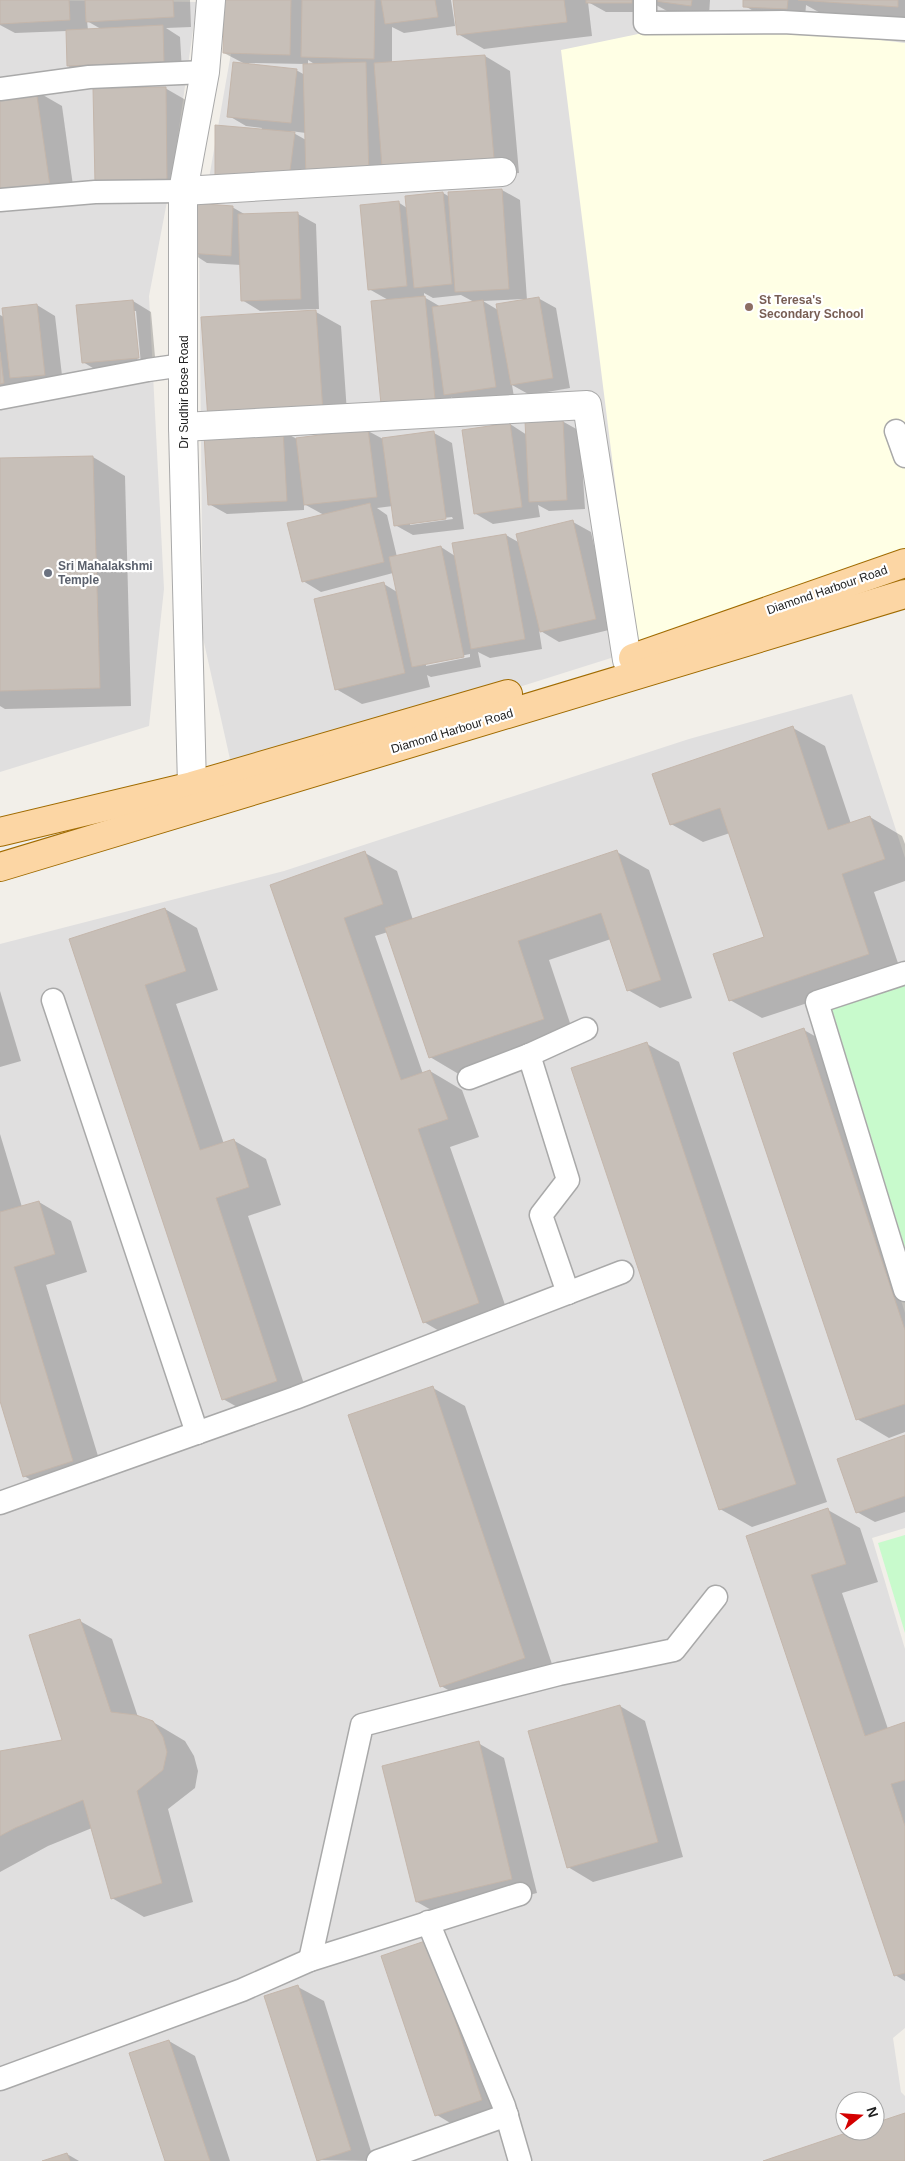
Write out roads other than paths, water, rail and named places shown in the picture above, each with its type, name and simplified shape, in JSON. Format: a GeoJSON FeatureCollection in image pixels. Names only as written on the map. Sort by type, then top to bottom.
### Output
{"type":"FeatureCollection","features":[{"type":"Feature","properties":{"kind":"main road","name":"Diamond Harbour Road"},"geometry":{"type":"LineString","coordinates":[[0,832],[192,786],[627,660],[905,563]]}},
{"type":"Feature","properties":{"kind":"main road","name":"Diamond Harbour Road"},"geometry":{"type":"LineString","coordinates":[[0,867],[905,594]]}},
{"type":"Feature","properties":{"kind":"street","name":"Dr Sudhir Bose Road"},"geometry":{"type":"LineString","coordinates":[[192,786],[183,427],[184,191],[205,72],[211,0]]}},
{"type":"Feature","properties":{"kind":"street"},"geometry":{"type":"LineString","coordinates":[[184,191],[502,172]]}},
{"type":"Feature","properties":{"kind":"street"},"geometry":{"type":"LineString","coordinates":[[183,427],[587,405],[627,660]]}},
{"type":"Feature","properties":{"kind":"lane"},"geometry":{"type":"LineString","coordinates":[[645,0],[645,23],[783,22],[905,30]]}},
{"type":"Feature","properties":{"kind":"lane"},"geometry":{"type":"LineString","coordinates":[[0,89],[89,77],[205,72]]}},
{"type":"Feature","properties":{"kind":"lane"},"geometry":{"type":"LineString","coordinates":[[0,200],[95,192],[184,191]]}},
{"type":"Feature","properties":{"kind":"lane"},"geometry":{"type":"LineString","coordinates":[[0,398],[183,365]]}},
{"type":"Feature","properties":{"kind":"lane"},"geometry":{"type":"LineString","coordinates":[[896,431],[905,456]]}},
{"type":"Feature","properties":{"kind":"lane"},"geometry":{"type":"LineString","coordinates":[[905,973],[817,1002],[905,1290]]}},
{"type":"Feature","properties":{"kind":"lane"},"geometry":{"type":"LineString","coordinates":[[53,1000],[197,1433]]}},
{"type":"Feature","properties":{"kind":"lane"},"geometry":{"type":"LineString","coordinates":[[469,1078],[529,1055],[586,1029]]}},
{"type":"Feature","properties":{"kind":"lane"},"geometry":{"type":"LineString","coordinates":[[529,1055],[568,1180],[541,1215],[568,1293]]}},
{"type":"Feature","properties":{"kind":"lane"},"geometry":{"type":"LineString","coordinates":[[0,1504],[295,1398],[622,1272]]}},
{"type":"Feature","properties":{"kind":"lane"},"geometry":{"type":"LineString","coordinates":[[310,1960],[362,1725],[559,1674],[674,1650],[716,1597]]}},
{"type":"Feature","properties":{"kind":"lane"},"geometry":{"type":"LineString","coordinates":[[0,2078],[242,1990],[310,1960],[520,1894]]}},
{"type":"Feature","properties":{"kind":"lane"},"geometry":{"type":"LineString","coordinates":[[428,1922],[507,2115],[520,2161]]}},
{"type":"Feature","properties":{"kind":"lane"},"geometry":{"type":"LineString","coordinates":[[378,2161],[507,2115]]}},
{"type":"Feature","properties":{"kind":"place","name":"St Teresa's Secondary School"},"geometry":{"type":"Point","coordinates":[749,307]}},
{"type":"Feature","properties":{"kind":"place","name":"Sri Mahalakshmi Temple"},"geometry":{"type":"Point","coordinates":[48,573]}}]}
